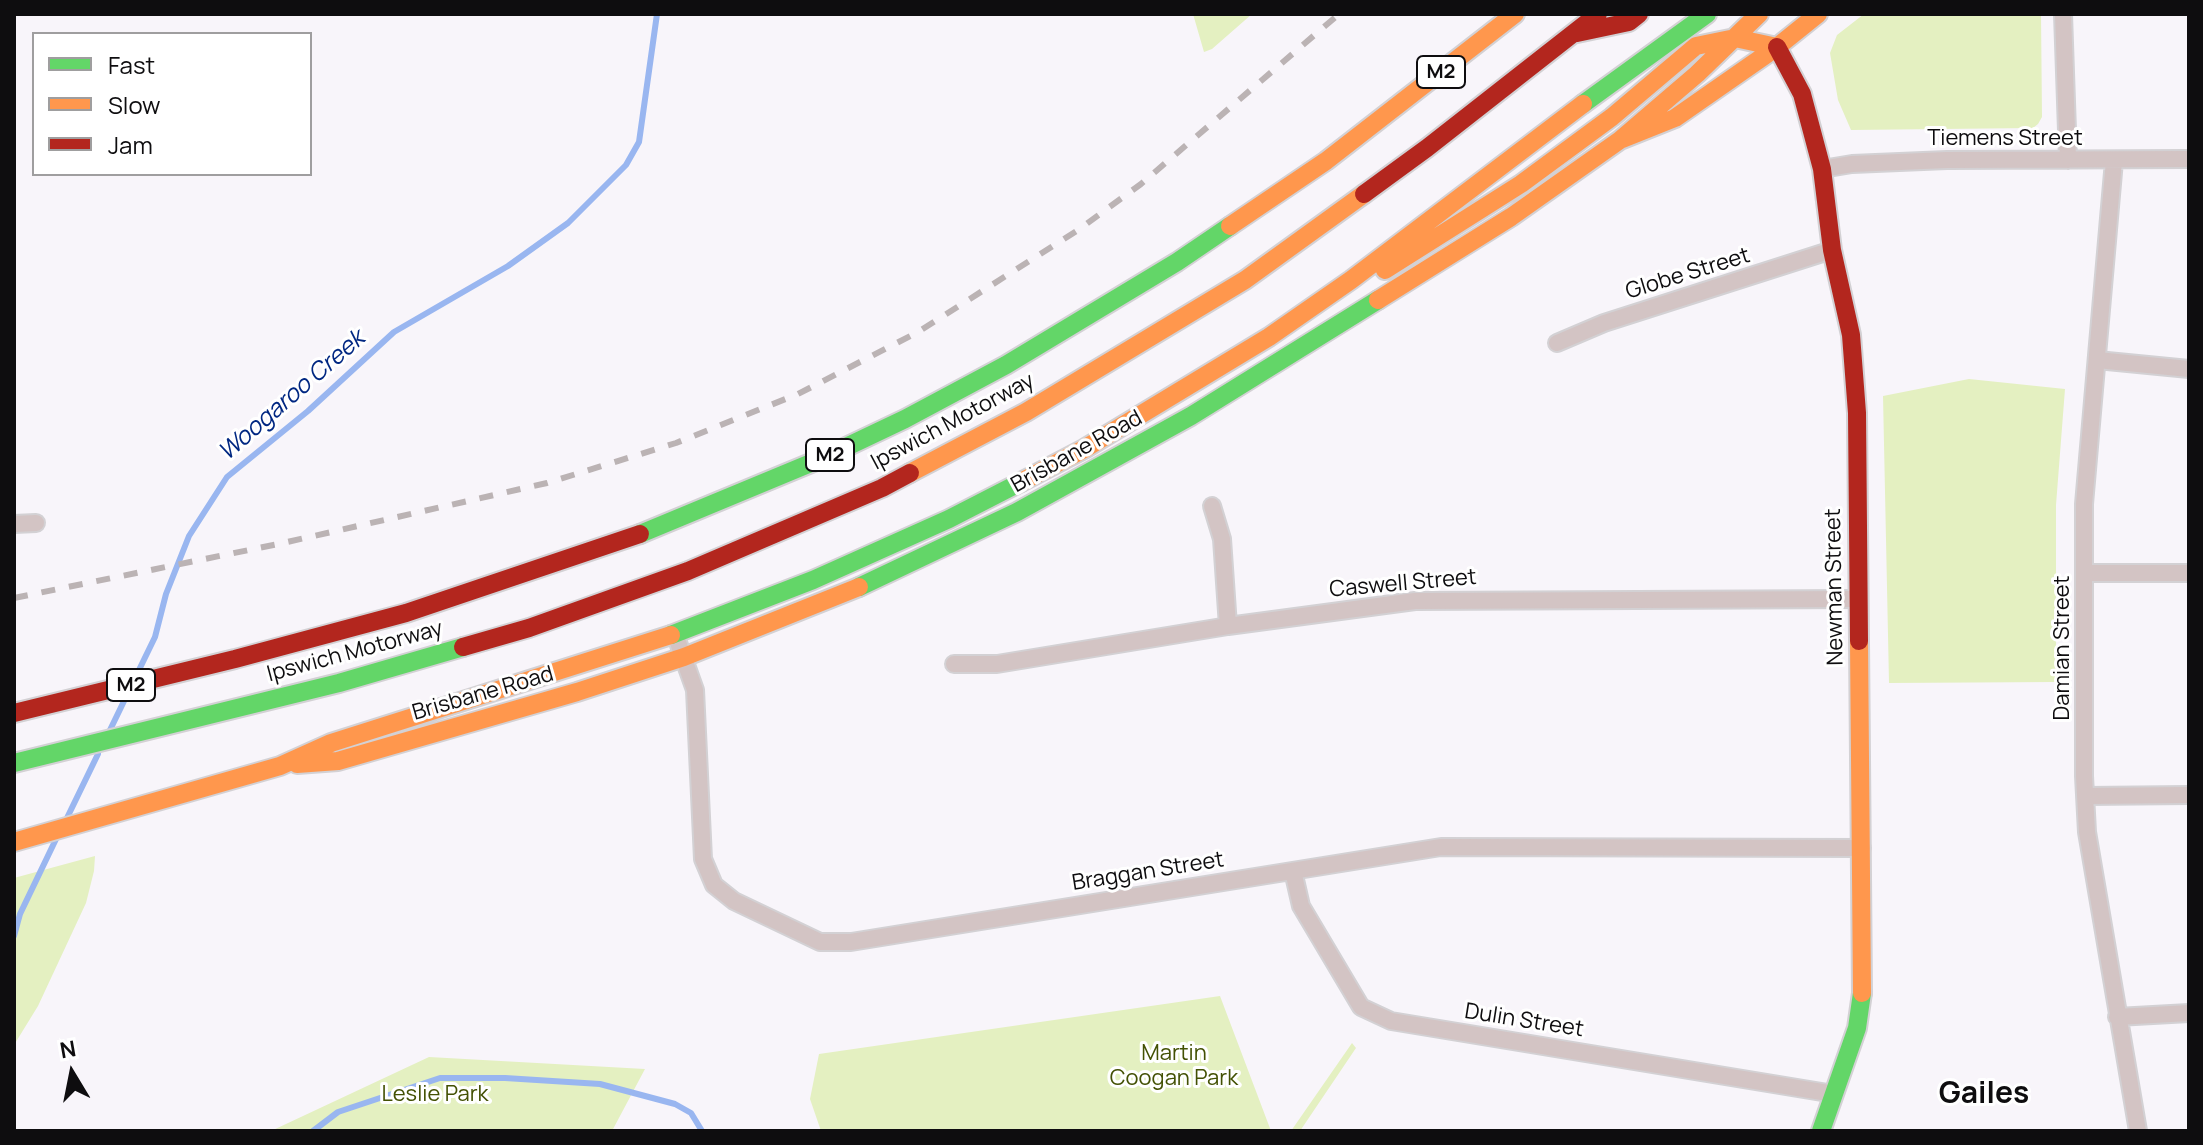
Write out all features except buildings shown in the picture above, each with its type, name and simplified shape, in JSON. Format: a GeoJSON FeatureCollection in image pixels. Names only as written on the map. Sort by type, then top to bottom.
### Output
{"type":"FeatureCollection","features":[{"type":"Feature","properties":{"kind":"main road","name":"Ipswich Motorway"},"geometry":{"type":"LineString","coordinates":[[20,711],[235,659],[406,613],[567,561],[742,494],[905,419],[1105,308],[1250,215],[1326,161],[1515,14]]}},
{"type":"Feature","properties":{"kind":"main road","name":"Ipswich Motorway"},"geometry":{"type":"LineString","coordinates":[[14,763],[437,657],[607,602],[770,538],[882,488],[1050,399],[1245,280],[1342,211],[1598,14]]}},
{"type":"Feature","properties":{"kind":"main road","name":"M2"},"geometry":{"type":"LineString","coordinates":[[1571,35],[1629,22],[1639,14]]}},
{"type":"Feature","properties":{"kind":"main road","name":"Brisbane Road"},"geometry":{"type":"LineString","coordinates":[[14,842],[280,766],[331,743],[675,634],[842,567],[1014,486],[1200,381],[1351,280],[1524,146],[1707,14]]}},
{"type":"Feature","properties":{"kind":"main road"},"geometry":{"type":"LineString","coordinates":[[1620,140],[1759,14]]}},
{"type":"Feature","properties":{"kind":"main road"},"geometry":{"type":"LineString","coordinates":[[1351,280],[1376,276],[1498,200],[1612,117],[1696,46],[1735,38],[1777,47],[1786,27],[1798,14]]}},
{"type":"Feature","properties":{"kind":"main road","name":"Brisbane Road"},"geometry":{"type":"LineString","coordinates":[[280,766],[338,761],[577,692],[746,634],[913,563],[1108,464],[1191,416],[1511,217],[1569,179],[1620,140],[1675,118],[1777,47],[1818,14]]}},
{"type":"Feature","properties":{"kind":"main road","name":"Newman Street"},"geometry":{"type":"LineString","coordinates":[[1777,47],[1802,94],[1822,169],[1832,250],[1851,335],[1857,413],[1862,993],[1857,1028],[1821,1131]]}},
{"type":"Feature","properties":{"kind":"street"},"geometry":{"type":"LineString","coordinates":[[2063,14],[2068,160]]}},
{"type":"Feature","properties":{"kind":"street","name":"Tiemens Street"},"geometry":{"type":"LineString","coordinates":[[1822,169],[1852,164],[2189,159]]}},
{"type":"Feature","properties":{"kind":"street","name":"Damian Street"},"geometry":{"type":"LineString","coordinates":[[2114,161],[2084,504],[2086,796],[2087,832],[2138,1131]]}},
{"type":"Feature","properties":{"kind":"street","name":"Globe Street"},"geometry":{"type":"LineString","coordinates":[[1557,343],[1604,323],[1832,250]]}},
{"type":"Feature","properties":{"kind":"street"},"geometry":{"type":"LineString","coordinates":[[2097,360],[2189,369]]}},
{"type":"Feature","properties":{"kind":"street"},"geometry":{"type":"LineString","coordinates":[[1212,506],[1222,539],[1228,626]]}},
{"type":"Feature","properties":{"kind":"street"},"geometry":{"type":"LineString","coordinates":[[14,524],[36,523]]}},
{"type":"Feature","properties":{"kind":"street"},"geometry":{"type":"LineString","coordinates":[[2085,573],[2189,573]]}},
{"type":"Feature","properties":{"kind":"street","name":"Caswell Street"},"geometry":{"type":"LineString","coordinates":[[954,664],[997,664],[1228,626],[1428,601],[1859,599]]}},
{"type":"Feature","properties":{"kind":"street","name":"Braggan Street"},"geometry":{"type":"LineString","coordinates":[[675,634],[695,690],[703,859],[714,885],[734,901],[820,942],[851,942],[1441,847],[1862,848]]}},
{"type":"Feature","properties":{"kind":"street"},"geometry":{"type":"LineString","coordinates":[[2086,796],[2189,795]]}},
{"type":"Feature","properties":{"kind":"street","name":"Dulin Street"},"geometry":{"type":"LineString","coordinates":[[1293,871],[1301,906],[1361,1007],[1391,1021],[1834,1094]]}},
{"type":"Feature","properties":{"kind":"street"},"geometry":{"type":"LineString","coordinates":[[2117,1017],[2189,1013]]}},
{"type":"Feature","properties":{"kind":"green space"},"geometry":{"type":"Polygon","coordinates":[[[1193,14],[1252,14],[1212,49],[1204,52],[1193,14]]]}},
{"type":"Feature","properties":{"kind":"green space"},"geometry":{"type":"Polygon","coordinates":[[[1864,14],[2041,14],[2042,117],[2038,124],[2033,128],[1851,130],[1838,100],[1830,53],[1837,35],[1864,14]]]}},
{"type":"Feature","properties":{"kind":"green space"},"geometry":{"type":"Polygon","coordinates":[[[1969,379],[2065,389],[2056,505],[2056,682],[1889,683],[1883,396],[1969,379]]]}},
{"type":"Feature","properties":{"kind":"green space"},"geometry":{"type":"Polygon","coordinates":[[[95,856],[86,903],[38,1006],[14,1045],[14,878],[95,856]]]}},
{"type":"Feature","properties":{"kind":"green space","name":"Martin Coogan Park"},"geometry":{"type":"Polygon","coordinates":[[[1220,996],[1271,1131],[821,1131],[810,1099],[819,1054],[1220,996]]]}},
{"type":"Feature","properties":{"kind":"green space","name":"Martin Coogan Park"},"geometry":{"type":"Polygon","coordinates":[[[1352,1043],[1356,1048],[1300,1131],[1291,1131],[1352,1043]]]}},
{"type":"Feature","properties":{"kind":"green space","name":"Leslie Park"},"geometry":{"type":"Polygon","coordinates":[[[429,1057],[645,1069],[612,1131],[271,1131],[429,1057]]]}},
{"type":"Feature","properties":{"kind":"waterway","name":"Woogaroo Creek"},"geometry":{"type":"LineString","coordinates":[[138,672],[155,637],[166,594],[189,536],[227,477],[308,411],[394,332],[508,266],[568,223],[626,165],[639,142],[657,14]]}},
{"type":"Feature","properties":{"kind":"waterway","name":"Woogaroo Creek"},"geometry":{"type":"LineString","coordinates":[[110,730],[126,697]]}},
{"type":"Feature","properties":{"kind":"waterway","name":"Woogaroo Creek"},"geometry":{"type":"LineString","coordinates":[[66,820],[98,754]]}},
{"type":"Feature","properties":{"kind":"waterway","name":"Woogaroo Creek"},"geometry":{"type":"LineString","coordinates":[[14,936],[20,914],[57,837]]}},
{"type":"Feature","properties":{"kind":"waterway","name":"Woogaroo Creek"},"geometry":{"type":"LineString","coordinates":[[313,1131],[338,1112],[440,1078],[505,1078],[600,1084],[675,1104],[691,1113],[702,1131]]}},
{"type":"Feature","properties":{"kind":"railway"},"geometry":{"type":"LineString","coordinates":[[14,598],[283,543],[547,483],[676,443],[798,394],[918,332],[1078,230],[1141,184],[1339,14]]}},
{"type":"Feature","properties":{"kind":"traffic: fast"},"geometry":{"type":"LineString","coordinates":[[1583,104],[1707,14]]}},
{"type":"Feature","properties":{"kind":"traffic: fast"},"geometry":{"type":"LineString","coordinates":[[640,534],[823,458],[905,419],[1006,365],[1177,262],[1230,226]]}},
{"type":"Feature","properties":{"kind":"traffic: fast"},"geometry":{"type":"LineString","coordinates":[[859,587],[1017,512],[1191,416],[1378,300]]}},
{"type":"Feature","properties":{"kind":"traffic: fast"},"geometry":{"type":"LineString","coordinates":[[671,635],[813,580],[949,519],[1021,482]]}},
{"type":"Feature","properties":{"kind":"traffic: fast"},"geometry":{"type":"LineString","coordinates":[[14,763],[339,683],[463,647]]}},
{"type":"Feature","properties":{"kind":"traffic: fast"},"geometry":{"type":"LineString","coordinates":[[1821,1131],[1857,1028],[1862,993]]}},
{"type":"Feature","properties":{"kind":"traffic: slow"},"geometry":{"type":"LineString","coordinates":[[1230,226],[1326,161],[1515,14]]}},
{"type":"Feature","properties":{"kind":"traffic: slow"},"geometry":{"type":"LineString","coordinates":[[1620,140],[1697,74],[1759,14]]}},
{"type":"Feature","properties":{"kind":"traffic: slow"},"geometry":{"type":"LineString","coordinates":[[1378,300],[1511,217],[1620,140],[1675,118],[1777,47],[1818,14]]}},
{"type":"Feature","properties":{"kind":"traffic: slow"},"geometry":{"type":"LineString","coordinates":[[1385,270],[1521,184],[1612,117],[1696,46],[1735,38],[1777,47]]}},
{"type":"Feature","properties":{"kind":"traffic: slow"},"geometry":{"type":"LineString","coordinates":[[1021,482],[1084,449],[1269,337],[1351,280],[1583,104]]}},
{"type":"Feature","properties":{"kind":"traffic: slow"},"geometry":{"type":"LineString","coordinates":[[910,473],[1026,412],[1245,280],[1364,194]]}},
{"type":"Feature","properties":{"kind":"traffic: slow"},"geometry":{"type":"LineString","coordinates":[[297,764],[338,761],[577,692],[684,657],[859,587]]}},
{"type":"Feature","properties":{"kind":"traffic: slow"},"geometry":{"type":"LineString","coordinates":[[14,842],[280,766],[331,743],[671,635]]}},
{"type":"Feature","properties":{"kind":"traffic: slow"},"geometry":{"type":"LineString","coordinates":[[1859,641],[1862,993]]}},
{"type":"Feature","properties":{"kind":"traffic: jam"},"geometry":{"type":"LineString","coordinates":[[1364,194],[1598,14]]}},
{"type":"Feature","properties":{"kind":"traffic: jam"},"geometry":{"type":"LineString","coordinates":[[1577,33],[1629,22],[1639,14]]}},
{"type":"Feature","properties":{"kind":"traffic: jam"},"geometry":{"type":"LineString","coordinates":[[1777,47],[1802,94],[1822,169],[1832,250],[1851,335],[1857,413],[1859,641]]}},
{"type":"Feature","properties":{"kind":"traffic: jam"},"geometry":{"type":"LineString","coordinates":[[463,647],[529,628],[688,571],[882,488],[910,473]]}},
{"type":"Feature","properties":{"kind":"traffic: jam"},"geometry":{"type":"LineString","coordinates":[[14,713],[406,613],[640,534]]}},
{"type":"Feature","properties":{"kind":"district","name":"Gailes"},"geometry":{"type":"Point","coordinates":[1984,1095]}}]}
